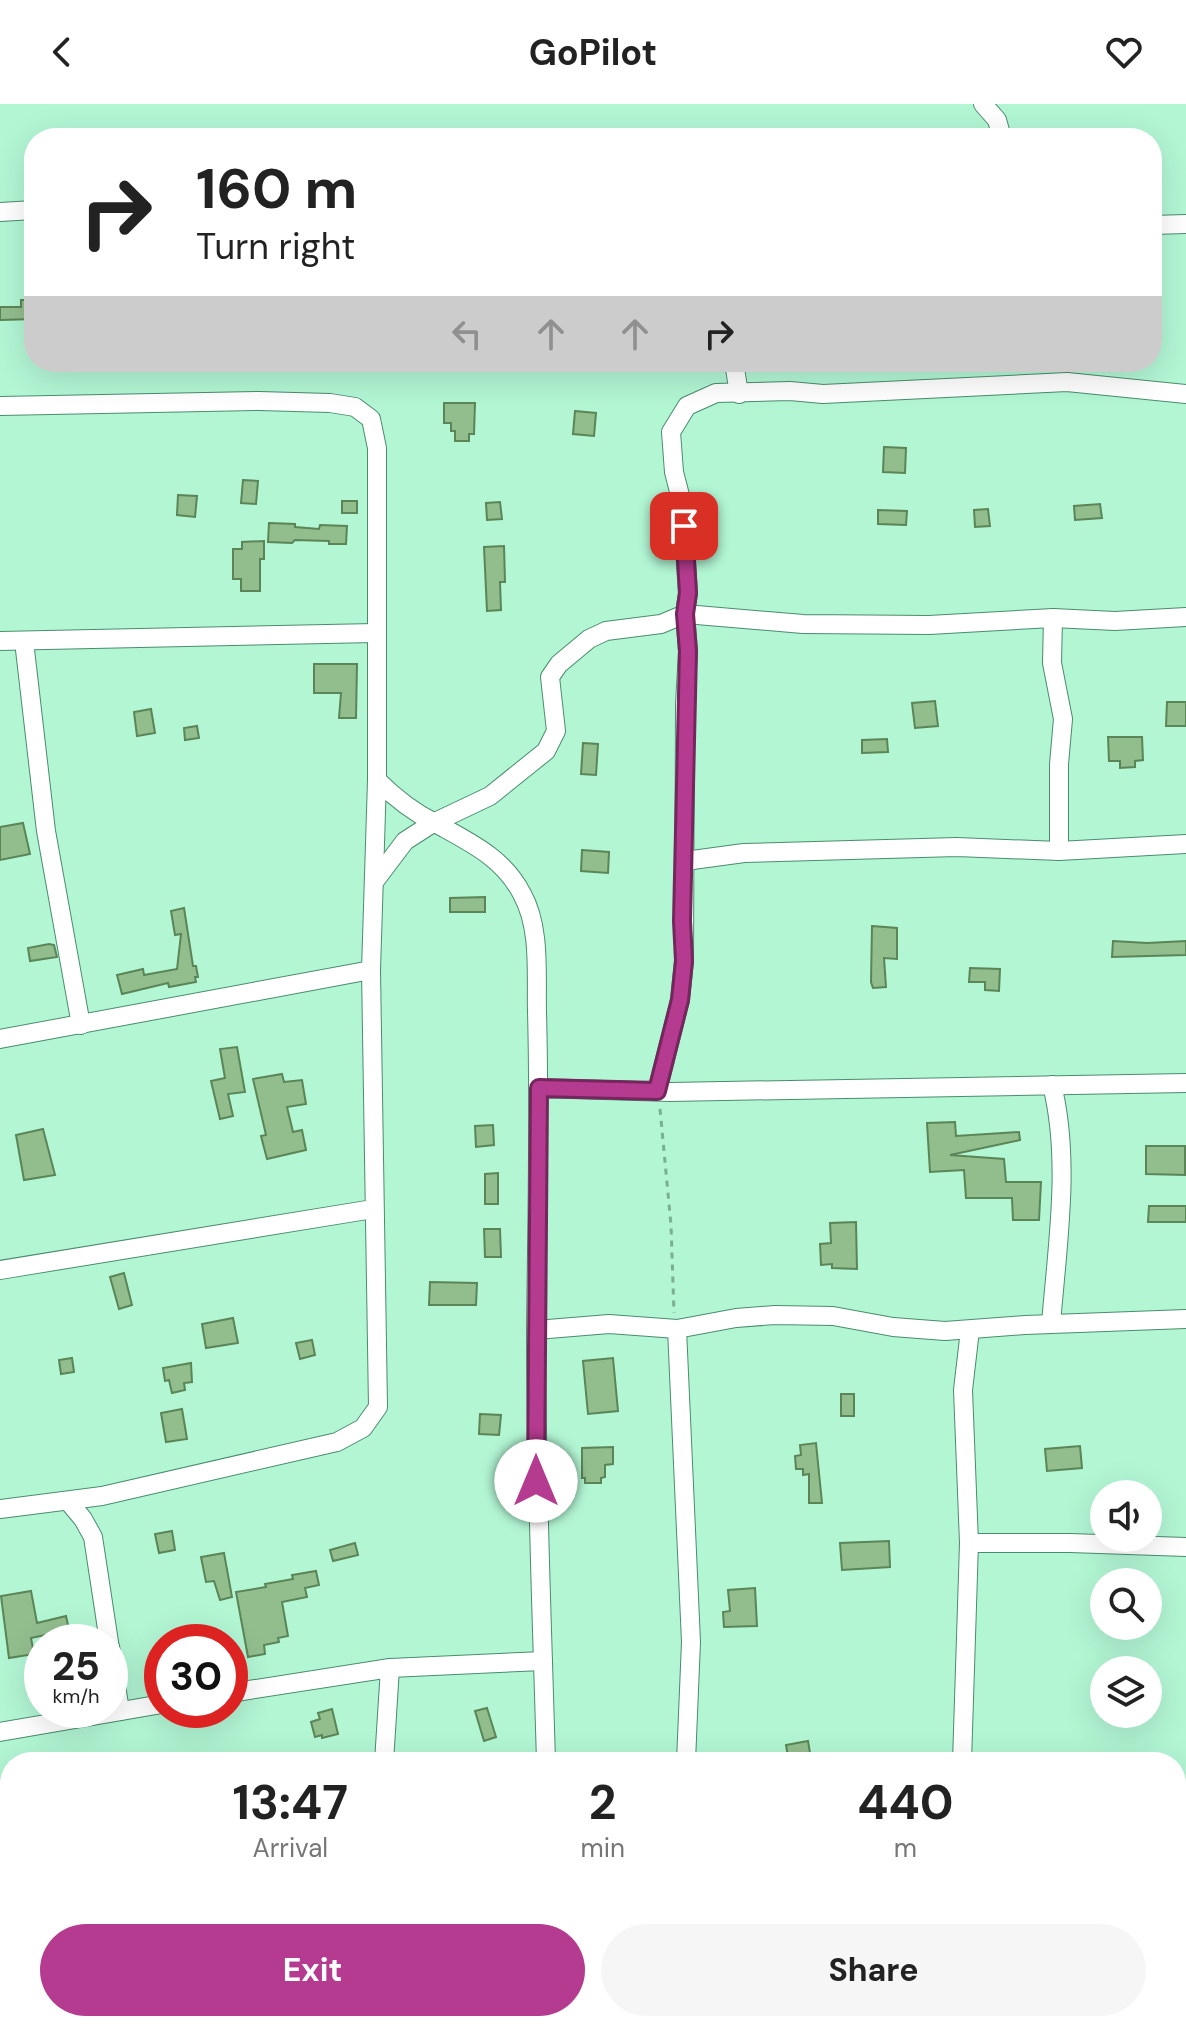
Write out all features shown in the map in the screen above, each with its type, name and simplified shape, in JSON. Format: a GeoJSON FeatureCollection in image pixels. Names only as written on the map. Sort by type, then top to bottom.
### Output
{"type":"FeatureCollection","features":[{"type":"Feature","properties":{"kind":"street"},"geometry":{"type":"LineString","coordinates":[[983,104],[997,120],[999,128]]}},
{"type":"Feature","properties":{"kind":"street"},"geometry":{"type":"LineString","coordinates":[[0,212],[24,211]]}},
{"type":"Feature","properties":{"kind":"street"},"geometry":{"type":"LineString","coordinates":[[1162,225],[1186,224]]}},
{"type":"Feature","properties":{"kind":"street"},"geometry":{"type":"LineString","coordinates":[[736,372],[739,394]]}},
{"type":"Feature","properties":{"kind":"street"},"geometry":{"type":"LineString","coordinates":[[657,1091],[680,1000],[684,961],[682,921],[688,651],[685,614],[688,593],[682,503],[674,472],[671,432],[687,406],[716,393],[790,391],[836,394],[1067,382],[1186,394]]}},
{"type":"Feature","properties":{"kind":"street"},"geometry":{"type":"LineString","coordinates":[[0,406],[259,401],[330,403],[355,407],[371,419],[377,448],[377,780],[371,970],[378,1407],[363,1428],[337,1442],[102,1496],[0,1509]]}},
{"type":"Feature","properties":{"kind":"street"},"geometry":{"type":"LineString","coordinates":[[374,882],[405,841],[433,823],[490,796],[546,751],[556,731],[550,677],[576,647],[606,631],[661,624],[685,614],[803,624],[929,625],[1053,618],[1115,621],[1186,617]]}},
{"type":"Feature","properties":{"kind":"street"},"geometry":{"type":"LineString","coordinates":[[1053,618],[1052,663],[1063,719],[1058,788],[1059,851]]}},
{"type":"Feature","properties":{"kind":"street"},"geometry":{"type":"LineString","coordinates":[[688,651],[698,635],[720,619]]}},
{"type":"Feature","properties":{"kind":"street"},"geometry":{"type":"LineString","coordinates":[[0,641],[375,633]]}},
{"type":"Feature","properties":{"kind":"street"},"geometry":{"type":"LineString","coordinates":[[24,641],[46,831],[81,1025]]}},
{"type":"Feature","properties":{"kind":"street"},"geometry":{"type":"LineString","coordinates":[[377,780],[395,798],[493,857],[523,894],[534,925],[539,1088],[536,1481],[546,1752]]}},
{"type":"Feature","properties":{"kind":"street"},"geometry":{"type":"LineString","coordinates":[[685,861],[744,853],[957,847],[1059,851],[1186,844]]}},
{"type":"Feature","properties":{"kind":"street"},"geometry":{"type":"LineString","coordinates":[[0,1039],[371,970]]}},
{"type":"Feature","properties":{"kind":"street"},"geometry":{"type":"LineString","coordinates":[[539,1088],[657,1091],[1186,1083]]}},
{"type":"Feature","properties":{"kind":"street"},"geometry":{"type":"LineString","coordinates":[[1051,1324],[1061,1142],[1052,1085]]}},
{"type":"Feature","properties":{"kind":"street"},"geometry":{"type":"LineString","coordinates":[[0,1270],[373,1209]]}},
{"type":"Feature","properties":{"kind":"street"},"geometry":{"type":"LineString","coordinates":[[536,1330],[609,1324],[677,1329],[736,1318],[804,1315],[945,1331],[1186,1319]]}},
{"type":"Feature","properties":{"kind":"street"},"geometry":{"type":"LineString","coordinates":[[677,1329],[691,1642],[686,1752]]}},
{"type":"Feature","properties":{"kind":"street"},"geometry":{"type":"LineString","coordinates":[[962,1752],[969,1543],[963,1390],[970,1330]]}},
{"type":"Feature","properties":{"kind":"street"},"geometry":{"type":"LineString","coordinates":[[68,1501],[93,1537],[107,1624]]}},
{"type":"Feature","properties":{"kind":"street"},"geometry":{"type":"LineString","coordinates":[[969,1543],[1186,1547]]}},
{"type":"Feature","properties":{"kind":"street"},"geometry":{"type":"LineString","coordinates":[[248,1690],[390,1668],[543,1661]]}},
{"type":"Feature","properties":{"kind":"street"},"geometry":{"type":"LineString","coordinates":[[385,1752],[390,1668]]}},
{"type":"Feature","properties":{"kind":"street"},"geometry":{"type":"LineString","coordinates":[[0,1732],[24,1728]]}},
{"type":"Feature","properties":{"kind":"path"},"geometry":{"type":"LineString","coordinates":[[657,1091],[671,1225],[672,1299],[677,1329]]}},
{"type":"Feature","properties":{"kind":"building"},"geometry":{"type":"Polygon","coordinates":[[[21,300],[24,300],[24,319],[0,320],[0,307],[21,307],[21,300]]]}},
{"type":"Feature","properties":{"kind":"building"},"geometry":{"type":"Polygon","coordinates":[[[444,403],[475,403],[474,434],[469,434],[469,441],[455,441],[451,423],[444,423],[444,403]]]}},
{"type":"Feature","properties":{"kind":"building"},"geometry":{"type":"Polygon","coordinates":[[[575,411],[596,413],[594,436],[573,434],[575,411]]]}},
{"type":"Feature","properties":{"kind":"building"},"geometry":{"type":"Polygon","coordinates":[[[884,447],[906,448],[905,473],[883,472],[884,447]]]}},
{"type":"Feature","properties":{"kind":"building"},"geometry":{"type":"Polygon","coordinates":[[[243,480],[258,481],[256,504],[241,503],[243,480]]]}},
{"type":"Feature","properties":{"kind":"building"},"geometry":{"type":"Polygon","coordinates":[[[178,495],[197,496],[195,517],[177,515],[178,495]]]}},
{"type":"Feature","properties":{"kind":"building"},"geometry":{"type":"Polygon","coordinates":[[[342,501],[357,501],[357,513],[342,513],[342,501]]]}},
{"type":"Feature","properties":{"kind":"building"},"geometry":{"type":"Polygon","coordinates":[[[500,502],[502,519],[487,520],[486,503],[500,502]]]}},
{"type":"Feature","properties":{"kind":"building"},"geometry":{"type":"Polygon","coordinates":[[[1100,504],[1102,518],[1075,520],[1074,506],[1100,504]]]}},
{"type":"Feature","properties":{"kind":"building"},"geometry":{"type":"Polygon","coordinates":[[[988,509],[990,526],[975,527],[974,510],[988,509]]]}},
{"type":"Feature","properties":{"kind":"building"},"geometry":{"type":"Polygon","coordinates":[[[878,510],[907,511],[906,525],[878,524],[878,510]]]}},
{"type":"Feature","properties":{"kind":"building"},"geometry":{"type":"Polygon","coordinates":[[[269,523],[319,529],[320,525],[347,526],[346,544],[295,540],[292,543],[268,542],[269,523]]]}},
{"type":"Feature","properties":{"kind":"building"},"geometry":{"type":"Polygon","coordinates":[[[264,541],[264,559],[260,559],[260,591],[241,591],[241,579],[233,579],[233,549],[242,549],[242,542],[264,541]]]}},
{"type":"Feature","properties":{"kind":"building"},"geometry":{"type":"Polygon","coordinates":[[[504,546],[505,582],[500,582],[501,610],[487,611],[484,547],[504,546]]]}},
{"type":"Feature","properties":{"kind":"building"},"geometry":{"type":"Polygon","coordinates":[[[314,664],[357,664],[356,718],[339,718],[341,693],[314,693],[314,664]]]}},
{"type":"Feature","properties":{"kind":"building"},"geometry":{"type":"Polygon","coordinates":[[[935,701],[938,726],[915,728],[912,703],[935,701]]]}},
{"type":"Feature","properties":{"kind":"building"},"geometry":{"type":"Polygon","coordinates":[[[1167,702],[1186,702],[1186,726],[1166,726],[1167,702]]]}},
{"type":"Feature","properties":{"kind":"building"},"geometry":{"type":"Polygon","coordinates":[[[151,709],[155,733],[137,736],[134,712],[151,709]]]}},
{"type":"Feature","properties":{"kind":"building"},"geometry":{"type":"Polygon","coordinates":[[[197,726],[199,738],[185,740],[184,728],[197,726]]]}},
{"type":"Feature","properties":{"kind":"building"},"geometry":{"type":"Polygon","coordinates":[[[1108,737],[1142,737],[1143,760],[1135,761],[1135,767],[1120,768],[1120,761],[1109,761],[1108,737]]]}},
{"type":"Feature","properties":{"kind":"building"},"geometry":{"type":"Polygon","coordinates":[[[887,739],[888,752],[862,753],[862,740],[887,739]]]}},
{"type":"Feature","properties":{"kind":"building"},"geometry":{"type":"Polygon","coordinates":[[[583,743],[598,744],[596,775],[581,774],[583,743]]]}},
{"type":"Feature","properties":{"kind":"building"},"geometry":{"type":"Polygon","coordinates":[[[23,823],[30,854],[0,860],[0,827],[23,823]]]}},
{"type":"Feature","properties":{"kind":"building"},"geometry":{"type":"Polygon","coordinates":[[[582,850],[609,852],[608,873],[581,871],[582,850]]]}},
{"type":"Feature","properties":{"kind":"building"},"geometry":{"type":"Polygon","coordinates":[[[485,897],[485,912],[450,912],[450,898],[485,897]]]}},
{"type":"Feature","properties":{"kind":"building"},"geometry":{"type":"Polygon","coordinates":[[[184,908],[193,966],[196,966],[198,977],[195,977],[196,982],[169,987],[168,983],[122,994],[117,975],[143,969],[144,975],[177,969],[181,934],[175,935],[171,911],[184,908]]]}},
{"type":"Feature","properties":{"kind":"building"},"geometry":{"type":"Polygon","coordinates":[[[872,926],[897,928],[897,959],[884,958],[886,987],[873,988],[871,982],[872,926]]]}},
{"type":"Feature","properties":{"kind":"building"},"geometry":{"type":"Polygon","coordinates":[[[1113,941],[1186,941],[1186,955],[1112,957],[1113,941]]]}},
{"type":"Feature","properties":{"kind":"building"},"geometry":{"type":"Polygon","coordinates":[[[54,945],[57,957],[30,961],[28,948],[54,945]]]}},
{"type":"Feature","properties":{"kind":"building"},"geometry":{"type":"Polygon","coordinates":[[[970,968],[1000,969],[999,991],[985,990],[985,982],[969,982],[970,968]]]}},
{"type":"Feature","properties":{"kind":"building"},"geometry":{"type":"Polygon","coordinates":[[[237,1047],[245,1092],[228,1094],[233,1116],[220,1119],[211,1081],[225,1078],[220,1049],[237,1047]]]}},
{"type":"Feature","properties":{"kind":"building"},"geometry":{"type":"Polygon","coordinates":[[[282,1074],[284,1082],[302,1080],[306,1104],[287,1107],[293,1132],[302,1130],[306,1150],[267,1159],[261,1136],[266,1135],[253,1079],[282,1074]]]}},
{"type":"Feature","properties":{"kind":"building"},"geometry":{"type":"Polygon","coordinates":[[[955,1122],[956,1136],[1019,1132],[1020,1140],[950,1155],[1004,1159],[1006,1182],[1041,1182],[1039,1220],[1013,1220],[1012,1198],[966,1198],[964,1170],[930,1172],[927,1123],[955,1122]]]}},
{"type":"Feature","properties":{"kind":"building"},"geometry":{"type":"Polygon","coordinates":[[[493,1125],[494,1145],[476,1147],[475,1126],[493,1125]]]}},
{"type":"Feature","properties":{"kind":"building"},"geometry":{"type":"Polygon","coordinates":[[[43,1129],[55,1175],[24,1180],[16,1135],[43,1129]]]}},
{"type":"Feature","properties":{"kind":"building"},"geometry":{"type":"Polygon","coordinates":[[[1146,1146],[1185,1146],[1185,1175],[1146,1174],[1146,1146]]]}},
{"type":"Feature","properties":{"kind":"building"},"geometry":{"type":"Polygon","coordinates":[[[498,1173],[498,1204],[485,1204],[485,1174],[498,1173]]]}},
{"type":"Feature","properties":{"kind":"building"},"geometry":{"type":"Polygon","coordinates":[[[1149,1206],[1186,1206],[1186,1222],[1148,1222],[1149,1206]]]}},
{"type":"Feature","properties":{"kind":"building"},"geometry":{"type":"Polygon","coordinates":[[[856,1222],[857,1269],[821,1265],[820,1244],[831,1243],[830,1223],[856,1222]]]}},
{"type":"Feature","properties":{"kind":"building"},"geometry":{"type":"Polygon","coordinates":[[[484,1229],[500,1229],[501,1257],[485,1257],[484,1229]]]}},
{"type":"Feature","properties":{"kind":"building"},"geometry":{"type":"Polygon","coordinates":[[[124,1273],[132,1305],[119,1309],[110,1277],[124,1273]]]}},
{"type":"Feature","properties":{"kind":"building"},"geometry":{"type":"Polygon","coordinates":[[[430,1282],[477,1283],[476,1305],[429,1305],[430,1282]]]}},
{"type":"Feature","properties":{"kind":"building"},"geometry":{"type":"Polygon","coordinates":[[[233,1318],[238,1343],[206,1348],[202,1324],[233,1318]]]}},
{"type":"Feature","properties":{"kind":"building"},"geometry":{"type":"Polygon","coordinates":[[[312,1340],[315,1355],[300,1359],[296,1343],[312,1340]]]}},
{"type":"Feature","properties":{"kind":"building"},"geometry":{"type":"Polygon","coordinates":[[[72,1358],[74,1372],[61,1374],[59,1360],[72,1358]]]}},
{"type":"Feature","properties":{"kind":"building"},"geometry":{"type":"Polygon","coordinates":[[[613,1358],[618,1411],[588,1414],[583,1361],[613,1358]]]}},
{"type":"Feature","properties":{"kind":"building"},"geometry":{"type":"Polygon","coordinates":[[[191,1363],[192,1382],[184,1383],[185,1390],[172,1393],[169,1380],[165,1381],[163,1368],[191,1363]]]}},
{"type":"Feature","properties":{"kind":"building"},"geometry":{"type":"Polygon","coordinates":[[[841,1394],[854,1394],[854,1416],[841,1416],[841,1394]]]}},
{"type":"Feature","properties":{"kind":"building"},"geometry":{"type":"Polygon","coordinates":[[[182,1409],[187,1439],[166,1442],[161,1413],[182,1409]]]}},
{"type":"Feature","properties":{"kind":"building"},"geometry":{"type":"Polygon","coordinates":[[[480,1414],[501,1415],[499,1435],[479,1434],[480,1414]]]}},
{"type":"Feature","properties":{"kind":"building"},"geometry":{"type":"Polygon","coordinates":[[[816,1443],[822,1503],[809,1503],[809,1474],[803,1475],[803,1469],[796,1469],[795,1456],[801,1455],[800,1445],[816,1443]]]}},
{"type":"Feature","properties":{"kind":"building"},"geometry":{"type":"Polygon","coordinates":[[[1080,1446],[1082,1468],[1047,1471],[1045,1449],[1080,1446]]]}},
{"type":"Feature","properties":{"kind":"building"},"geometry":{"type":"Polygon","coordinates":[[[613,1447],[613,1464],[605,1465],[605,1477],[601,1478],[601,1483],[585,1483],[585,1478],[582,1478],[582,1448],[613,1447]]]}},
{"type":"Feature","properties":{"kind":"building"},"geometry":{"type":"Polygon","coordinates":[[[172,1531],[175,1550],[159,1553],[155,1534],[172,1531]]]}},
{"type":"Feature","properties":{"kind":"building"},"geometry":{"type":"Polygon","coordinates":[[[889,1541],[890,1567],[842,1570],[840,1543],[889,1541]]]}},
{"type":"Feature","properties":{"kind":"building"},"geometry":{"type":"Polygon","coordinates":[[[355,1543],[358,1555],[333,1561],[330,1550],[355,1543]]]}},
{"type":"Feature","properties":{"kind":"building"},"geometry":{"type":"Polygon","coordinates":[[[224,1553],[232,1597],[220,1600],[214,1581],[206,1582],[201,1557],[224,1553]]]}},
{"type":"Feature","properties":{"kind":"building"},"geometry":{"type":"Polygon","coordinates":[[[316,1571],[319,1585],[305,1588],[307,1597],[282,1602],[288,1636],[278,1638],[279,1642],[264,1645],[265,1654],[248,1657],[248,1624],[242,1624],[236,1592],[293,1579],[292,1575],[316,1571]]]}},
{"type":"Feature","properties":{"kind":"building"},"geometry":{"type":"Polygon","coordinates":[[[755,1588],[757,1626],[724,1627],[723,1612],[730,1611],[728,1590],[755,1588]]]}},
{"type":"Feature","properties":{"kind":"building"},"geometry":{"type":"Polygon","coordinates":[[[31,1591],[37,1623],[66,1616],[68,1624],[24,1624],[24,1656],[9,1658],[1,1596],[31,1591]]]}},
{"type":"Feature","properties":{"kind":"building"},"geometry":{"type":"Polygon","coordinates":[[[487,1708],[496,1737],[484,1741],[475,1711],[487,1708]]]}},
{"type":"Feature","properties":{"kind":"building"},"geometry":{"type":"Polygon","coordinates":[[[332,1709],[338,1734],[315,1737],[311,1722],[320,1719],[318,1713],[332,1709]]]}},
{"type":"Feature","properties":{"kind":"building"},"geometry":{"type":"Polygon","coordinates":[[[808,1741],[810,1752],[787,1752],[786,1745],[808,1741]]]}},
{"type":"Feature","properties":{"kind":"route"},"geometry":{"type":"LineString","coordinates":[[536,1481],[539,1088],[657,1091],[680,1000],[684,961],[682,921],[688,651],[684,526]]}}]}
